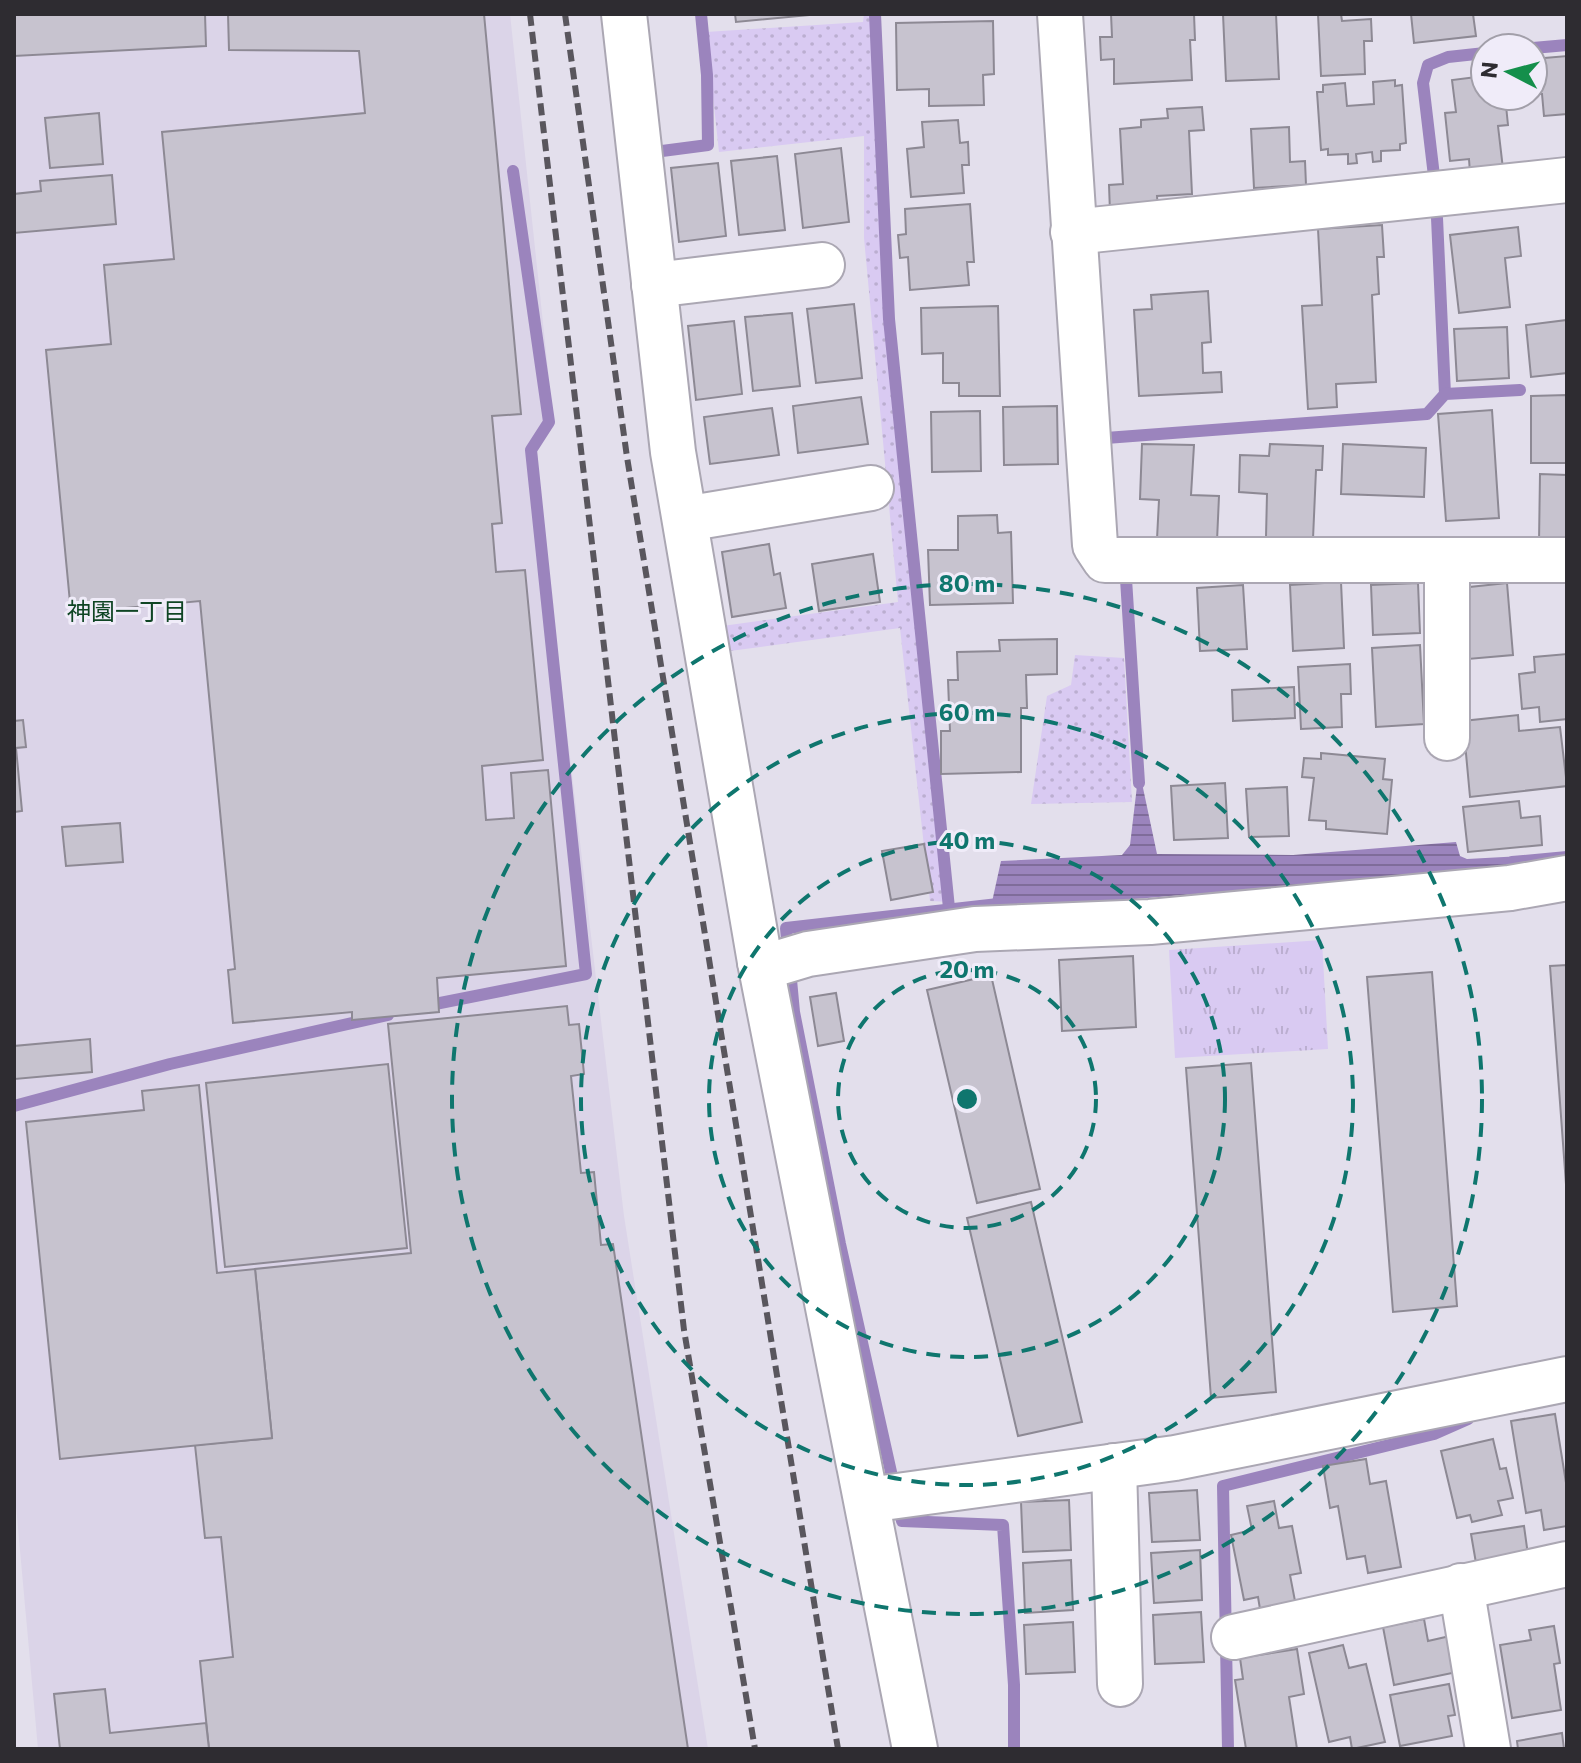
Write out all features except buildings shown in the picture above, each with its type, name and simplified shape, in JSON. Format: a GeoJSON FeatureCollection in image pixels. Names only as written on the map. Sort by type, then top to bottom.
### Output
{"type":"FeatureCollection","features":[{"type":"Feature","properties":{"kind":"street"},"geometry":{"type":"LineString","coordinates":[[624,14],[673,452],[782,960],[887,1498],[915,1749]]}},
{"type":"Feature","properties":{"kind":"street"},"geometry":{"type":"LineString","coordinates":[[1060,14],[1089,230],[1095,545],[1118,562],[1567,560]]}},
{"type":"Feature","properties":{"kind":"street"},"geometry":{"type":"LineString","coordinates":[[1089,230],[1567,180]]}},
{"type":"Feature","properties":{"kind":"street"},"geometry":{"type":"LineString","coordinates":[[654,285],[822,265]]}},
{"type":"Feature","properties":{"kind":"street"},"geometry":{"type":"LineString","coordinates":[[685,519],[871,488]]}},
{"type":"Feature","properties":{"kind":"street"},"geometry":{"type":"LineString","coordinates":[[1447,561],[1447,738]]}},
{"type":"Feature","properties":{"kind":"street"},"geometry":{"type":"LineString","coordinates":[[782,960],[975,929],[1150,922],[1510,888],[1567,878]]}},
{"type":"Feature","properties":{"kind":"street"},"geometry":{"type":"LineString","coordinates":[[887,1498],[1175,1458],[1567,1379]]}},
{"type":"Feature","properties":{"kind":"street"},"geometry":{"type":"LineString","coordinates":[[1114,1466],[1120,1684]]}},
{"type":"Feature","properties":{"kind":"street"},"geometry":{"type":"LineString","coordinates":[[1234,1637],[1567,1564]]}},
{"type":"Feature","properties":{"kind":"street"},"geometry":{"type":"LineString","coordinates":[[1461,1586],[1488,1749]]}},
{"type":"Feature","properties":{"kind":"shaded area"},"geometry":{"type":"Polygon","coordinates":[[[14,14],[510,14],[554,426],[534,451],[624,1216],[708,1749],[38,1749],[14,1484],[14,14]]]}},
{"type":"Feature","properties":{"kind":"shaded area"},"geometry":{"type":"Polygon","coordinates":[[[1139,769],[1157,854],[1293,855],[1456,842],[1460,856],[1467,859],[1522,856],[1526,867],[990,911],[1001,861],[1122,855],[1130,845],[1139,769]]]}},
{"type":"Feature","properties":{"kind":"green space"},"geometry":{"type":"Polygon","coordinates":[[[864,14],[879,14],[894,319],[925,667],[952,902],[930,901],[900,628],[730,651],[722,626],[898,602],[864,238],[864,136],[719,152],[706,32],[863,22],[864,14]]]}},
{"type":"Feature","properties":{"kind":"green space"},"geometry":{"type":"Polygon","coordinates":[[[1075,655],[1124,658],[1132,802],[1031,804],[1047,696],[1071,685],[1075,655]]]}},
{"type":"Feature","properties":{"kind":"green space"},"geometry":{"type":"Polygon","coordinates":[[[1322,940],[1328,1049],[1175,1058],[1169,950],[1322,940]]]}},
{"type":"Feature","properties":{"kind":"waterway"},"geometry":{"type":"LineString","coordinates":[[662,151],[708,145],[707,75],[701,14]]}},
{"type":"Feature","properties":{"kind":"waterway"},"geometry":{"type":"LineString","coordinates":[[875,14],[889,319],[949,908]]}},
{"type":"Feature","properties":{"kind":"waterway"},"geometry":{"type":"LineString","coordinates":[[1549,47],[1567,45]]}},
{"type":"Feature","properties":{"kind":"waterway"},"geometry":{"type":"LineString","coordinates":[[1434,176],[1423,83],[1428,65],[1448,57],[1469,55]]}},
{"type":"Feature","properties":{"kind":"waterway"},"geometry":{"type":"LineString","coordinates":[[425,1006],[586,974],[531,450],[549,422],[513,171]]}},
{"type":"Feature","properties":{"kind":"waterway"},"geometry":{"type":"LineString","coordinates":[[1437,218],[1445,394]]}},
{"type":"Feature","properties":{"kind":"waterway"},"geometry":{"type":"LineString","coordinates":[[1106,438],[1427,414],[1445,394],[1520,390]]}},
{"type":"Feature","properties":{"kind":"waterway"},"geometry":{"type":"LineString","coordinates":[[1122,567],[1126,579],[1139,783]]}},
{"type":"Feature","properties":{"kind":"waterway"},"geometry":{"type":"LineString","coordinates":[[1512,862],[1567,857]]}},
{"type":"Feature","properties":{"kind":"waterway"},"geometry":{"type":"LineString","coordinates":[[788,951],[786,928],[1007,903]]}},
{"type":"Feature","properties":{"kind":"waterway"},"geometry":{"type":"LineString","coordinates":[[790,969],[794,1012],[840,1244],[902,1521],[1003,1525],[1014,1685],[1014,1749]]}},
{"type":"Feature","properties":{"kind":"waterway"},"geometry":{"type":"LineString","coordinates":[[14,1106],[170,1064],[388,1015]]}},
{"type":"Feature","properties":{"kind":"waterway"},"geometry":{"type":"LineString","coordinates":[[1228,1749],[1223,1486],[1434,1434],[1468,1419]]}},
{"type":"Feature","properties":{"kind":"railway"},"geometry":{"type":"LineString","coordinates":[[530,14],[684,1330],[755,1749]]}},
{"type":"Feature","properties":{"kind":"railway"},"geometry":{"type":"LineString","coordinates":[[565,14],[627,457],[838,1749]]}},
{"type":"Feature","properties":{"kind":"district","name":"神園一丁目"},"geometry":{"type":"Point","coordinates":[127,610]}}]}
